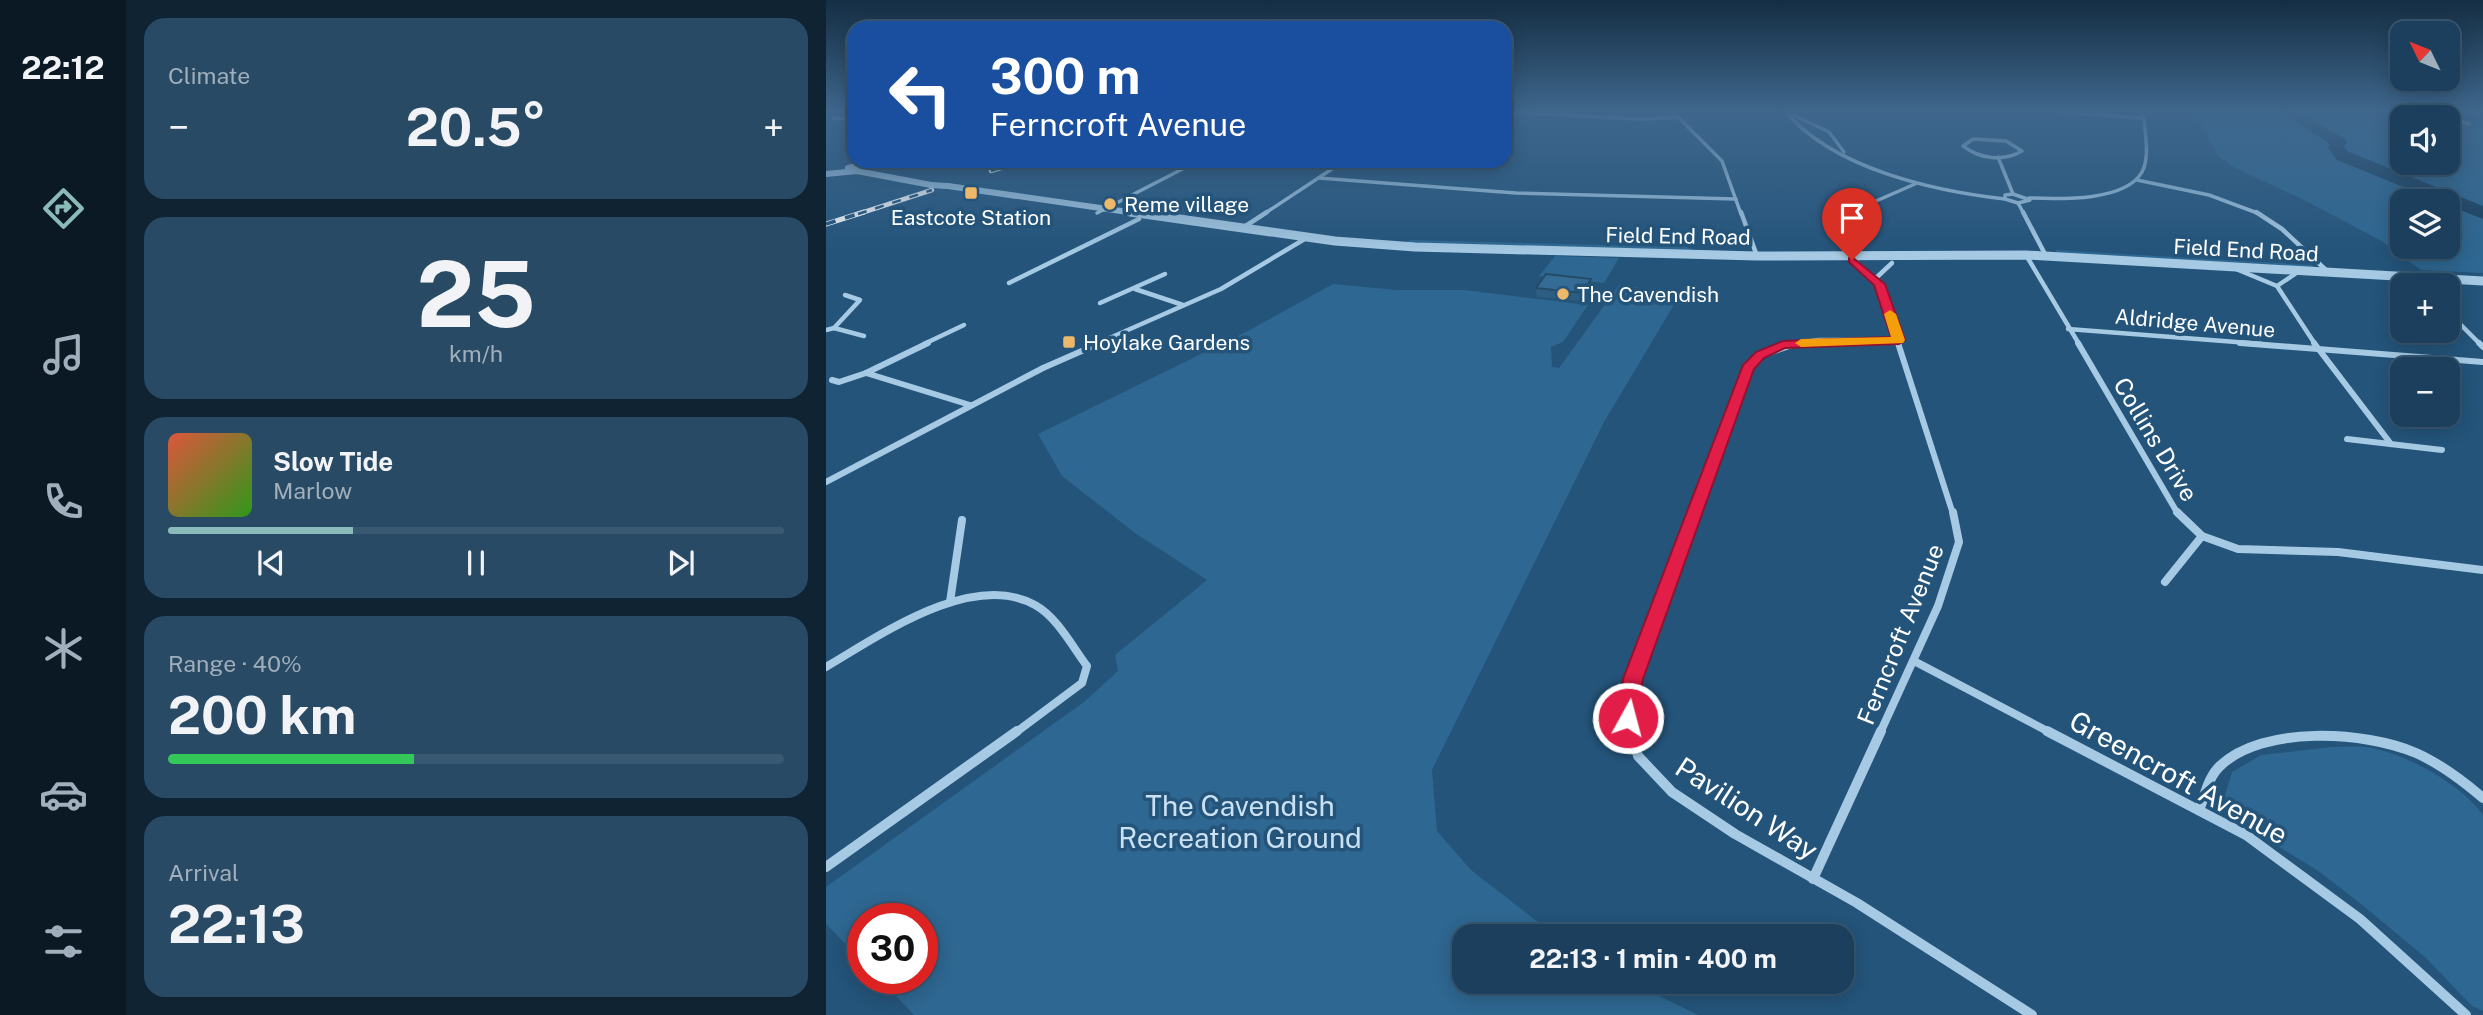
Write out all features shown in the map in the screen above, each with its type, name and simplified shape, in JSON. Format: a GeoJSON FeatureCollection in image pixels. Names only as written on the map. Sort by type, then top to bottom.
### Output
{"type":"FeatureCollection","features":[{"type":"Feature","properties":{"kind":"street"},"geometry":{"type":"LineString","coordinates":[[1720,159],[1757,256]]}},
{"type":"Feature","properties":{"kind":"street"},"geometry":{"type":"LineString","coordinates":[[1856,159],[1915,184],[1954,193],[2018,202],[2027,202],[2029,198]]}},
{"type":"Feature","properties":{"kind":"street"},"geometry":{"type":"LineString","coordinates":[[1999,159],[2013,194]]}},
{"type":"Feature","properties":{"kind":"street"},"geometry":{"type":"LineString","coordinates":[[2005,199],[2005,195],[2013,194],[2029,198],[2093,195],[2114,191],[2137,180],[2144,166],[2144,159]]}},
{"type":"Feature","properties":{"kind":"street"},"geometry":{"type":"LineString","coordinates":[[826,173],[851,168]]}},
{"type":"Feature","properties":{"kind":"street"},"geometry":{"type":"LineString","coordinates":[[1097,213],[1184,168]]}},
{"type":"Feature","properties":{"kind":"street"},"geometry":{"type":"LineString","coordinates":[[1244,227],[1334,168]]}},
{"type":"Feature","properties":{"kind":"street","name":"Field End Road"},"geometry":{"type":"LineString","coordinates":[[836,173],[1109,207],[1308,237],[1415,247],[1757,256],[2026,255],[2483,281]]}},
{"type":"Feature","properties":{"kind":"street"},"geometry":{"type":"LineString","coordinates":[[1319,178],[1516,193],[1737,199]]}},
{"type":"Feature","properties":{"kind":"street"},"geometry":{"type":"LineString","coordinates":[[2137,180],[2221,200],[2264,216],[2328,272]]}},
{"type":"Feature","properties":{"kind":"street"},"geometry":{"type":"LineString","coordinates":[[1876,201],[1915,184]]}},
{"type":"Feature","properties":{"kind":"street"},"geometry":{"type":"LineString","coordinates":[[2018,202],[2046,256]]}},
{"type":"Feature","properties":{"kind":"street"},"geometry":{"type":"LineString","coordinates":[[1009,283],[1139,219]]}},
{"type":"Feature","properties":{"kind":"street"},"geometry":{"type":"LineString","coordinates":[[826,482],[1084,349],[1184,306],[1253,272],[1308,237]]}},
{"type":"Feature","properties":{"kind":"street","name":"Collins Drive"},"geometry":{"type":"LineString","coordinates":[[2026,255],[2179,515],[2202,536],[2238,549],[2337,552],[2483,570]]}},
{"type":"Feature","properties":{"kind":"street","name":"Ferncroft Avenue"},"geometry":{"type":"LineString","coordinates":[[1813,879],[1914,660],[1942,595],[1959,542],[1956,522],[1899,340],[1876,278],[1850,256]]}},
{"type":"Feature","properties":{"kind":"street"},"geometry":{"type":"LineString","coordinates":[[1876,278],[1892,263]]}},
{"type":"Feature","properties":{"kind":"street"},"geometry":{"type":"LineString","coordinates":[[2233,267],[2277,286],[2318,349],[2391,444]]}},
{"type":"Feature","properties":{"kind":"street"},"geometry":{"type":"LineString","coordinates":[[2277,286],[2295,274],[2294,270]]}},
{"type":"Feature","properties":{"kind":"street"},"geometry":{"type":"LineString","coordinates":[[1100,303],[1165,274]]}},
{"type":"Feature","properties":{"kind":"street"},"geometry":{"type":"LineString","coordinates":[[1134,288],[1184,306]]}},
{"type":"Feature","properties":{"kind":"street"},"geometry":{"type":"LineString","coordinates":[[834,328],[859,300],[845,295]]}},
{"type":"Feature","properties":{"kind":"street"},"geometry":{"type":"LineString","coordinates":[[2460,324],[2483,347]]}},
{"type":"Feature","properties":{"kind":"street"},"geometry":{"type":"LineString","coordinates":[[832,380],[839,382],[866,373],[964,326]]}},
{"type":"Feature","properties":{"kind":"street"},"geometry":{"type":"LineString","coordinates":[[826,330],[834,328],[864,336]]}},
{"type":"Feature","properties":{"kind":"street","name":"Aldridge Avenue"},"geometry":{"type":"LineString","coordinates":[[2068,328],[2483,362]]}},
{"type":"Feature","properties":{"kind":"street","name":"Pavilion Way"},"geometry":{"type":"LineString","coordinates":[[1899,340],[1783,345],[1760,355],[1748,368],[1633,679],[1628,718],[1638,756],[1672,792],[1735,834],[1857,903],[2032,1015]]}},
{"type":"Feature","properties":{"kind":"street"},"geometry":{"type":"LineString","coordinates":[[866,373],[971,405]]}},
{"type":"Feature","properties":{"kind":"street"},"geometry":{"type":"LineString","coordinates":[[2347,439],[2442,450]]}},
{"type":"Feature","properties":{"kind":"street"},"geometry":{"type":"LineString","coordinates":[[950,602],[962,520]]}},
{"type":"Feature","properties":{"kind":"street"},"geometry":{"type":"LineString","coordinates":[[2165,582],[2202,536]]}},
{"type":"Feature","properties":{"kind":"street"},"geometry":{"type":"LineString","coordinates":[[826,667],[904,623],[950,602],[1009,596],[1034,604],[1050,618],[1087,666],[1082,683],[1072,692],[826,867]]}},
{"type":"Feature","properties":{"kind":"street","name":"Greencroft Avenue"},"geometry":{"type":"LineString","coordinates":[[1914,660],[2246,835],[2390,942],[2466,1015]]}},
{"type":"Feature","properties":{"kind":"street"},"geometry":{"type":"LineString","coordinates":[[2199,810],[2218,767],[2249,747],[2320,737],[2367,739],[2405,749],[2446,768],[2483,799]]}},
{"type":"Feature","properties":{"kind":"green space"},"geometry":{"type":"Polygon","coordinates":[[[2223,159],[2390,159],[2390,175],[2460,175],[2460,159],[2483,159],[2483,273],[2421,270],[2406,259],[2460,259],[2460,189],[2390,189],[2390,247],[2298,197],[2235,168],[2223,159]]]}},
{"type":"Feature","properties":{"kind":"green space"},"geometry":{"type":"Polygon","coordinates":[[[1410,240],[1687,247],[1696,251],[1405,243],[1410,240]]]}},
{"type":"Feature","properties":{"kind":"green space"},"geometry":{"type":"Polygon","coordinates":[[[2055,250],[2312,265],[2316,268],[2058,253],[2055,250]]]}},
{"type":"Feature","properties":{"kind":"green space"},"geometry":{"type":"Polygon","coordinates":[[[1555,256],[1619,258],[1604,283],[1539,276],[1555,256]]]}},
{"type":"Feature","properties":{"kind":"green space","name":"The Cavendish Recreation Ground"},"geometry":{"type":"Polygon","coordinates":[[[1333,284],[1397,290],[1464,290],[1588,305],[1563,342],[1551,347],[1552,367],[1559,368],[1619,285],[1681,293],[1604,422],[1432,770],[1437,831],[1471,870],[1541,924],[1452,924],[1452,994],[1655,994],[1698,1015],[914,1015],[894,994],[938,994],[938,903],[847,903],[847,946],[826,924],[826,887],[1084,702],[1118,671],[1115,655],[1207,580],[1135,533],[1062,476],[1038,434],[1248,331],[1333,284]]]}},
{"type":"Feature","properties":{"kind":"green space"},"geometry":{"type":"Polygon","coordinates":[[[2331,747],[2371,748],[2420,765],[2463,793],[2483,815],[2483,1011],[2472,1006],[2426,958],[2317,870],[2233,819],[2224,798],[2232,772],[2261,755],[2331,747]]]}},
{"type":"Feature","properties":{"kind":"building"},"geometry":{"type":"Polygon","coordinates":[[[1546,274],[1591,279],[1582,293],[1536,288],[1546,274]]]}},
{"type":"Feature","properties":{"kind":"waterway"},"geometry":{"type":"LineString","coordinates":[[2351,159],[2483,213]]}},
{"type":"Feature","properties":{"kind":"railway"},"geometry":{"type":"LineString","coordinates":[[991,171],[1001,168]]}},
{"type":"Feature","properties":{"kind":"railway"},"geometry":{"type":"LineString","coordinates":[[858,214],[932,190]]}},
{"type":"Feature","properties":{"kind":"railway"},"geometry":{"type":"LineString","coordinates":[[826,224],[864,212]]}},
{"type":"Feature","properties":{"kind":"slow traffic"},"geometry":{"type":"LineString","coordinates":[[1801,343],[1899,340],[1890,314]]}},
{"type":"Feature","properties":{"kind":"place","name":"Eastcote Station"},"geometry":{"type":"Point","coordinates":[971,193]}},
{"type":"Feature","properties":{"kind":"place","name":"Reme village"},"geometry":{"type":"Point","coordinates":[1110,204]}},
{"type":"Feature","properties":{"kind":"place","name":"The Cavendish"},"geometry":{"type":"Point","coordinates":[1563,294]}},
{"type":"Feature","properties":{"kind":"place","name":"Hoylake Gardens"},"geometry":{"type":"Point","coordinates":[1069,342]}},
{"type":"Feature","properties":{"kind":"route"},"geometry":{"type":"LineString","coordinates":[[1628,718],[1633,679],[1748,368],[1760,355],[1783,345],[1816,341],[1899,340],[1880,284],[1852,260]]}}]}
